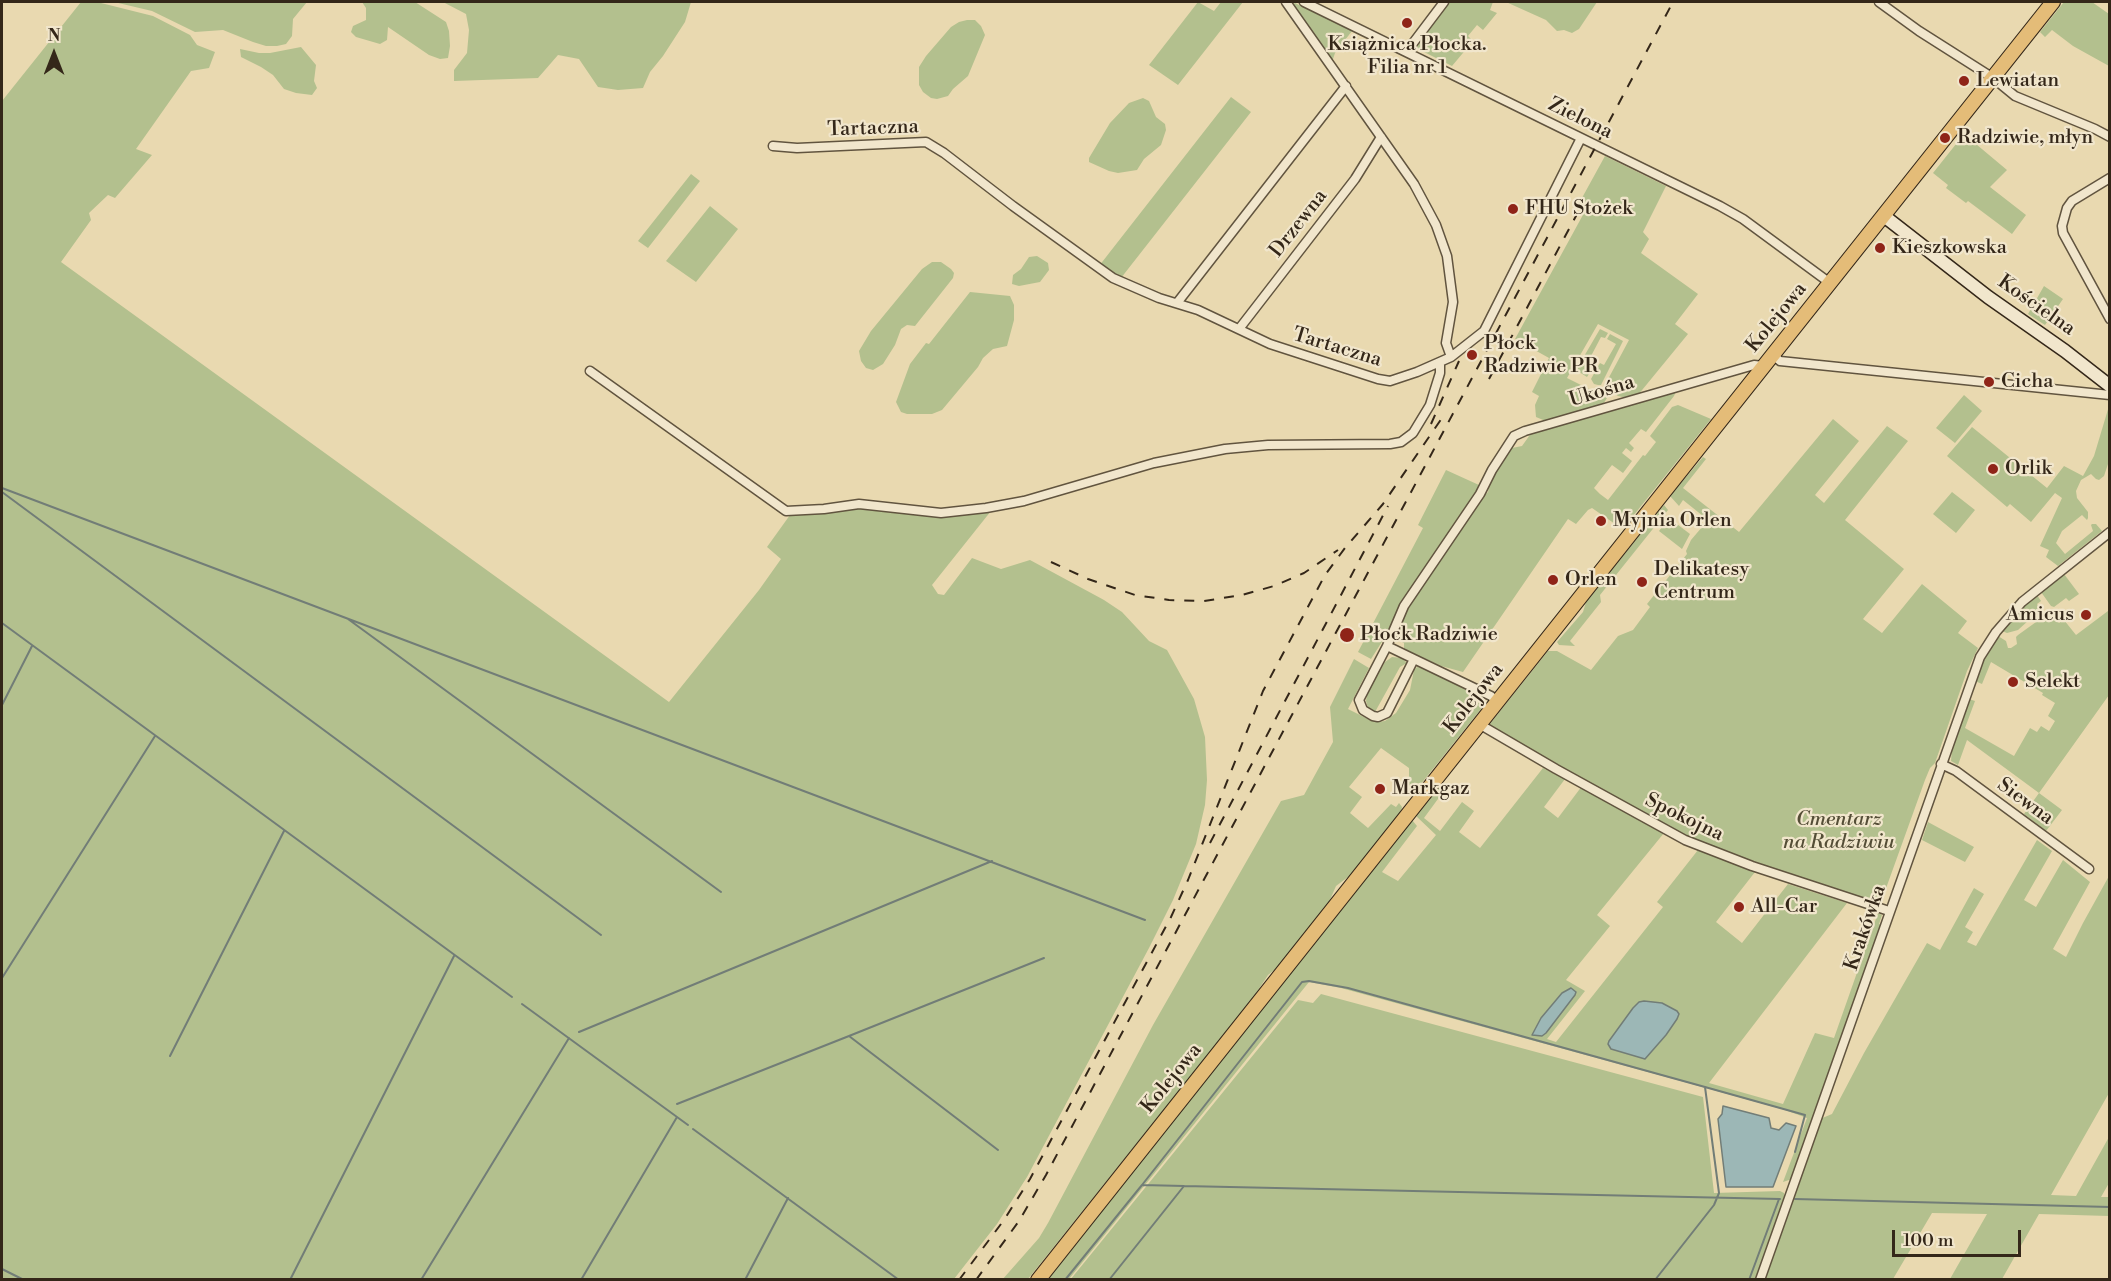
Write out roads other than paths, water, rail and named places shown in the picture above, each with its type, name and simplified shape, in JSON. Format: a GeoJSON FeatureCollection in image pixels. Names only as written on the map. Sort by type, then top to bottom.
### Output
{"type":"FeatureCollection","features":[{"type":"Feature","properties":{"kind":"main road","name":"Kolejowa"},"geometry":{"type":"LineString","coordinates":[[1038,1280],[2054,2]]}},
{"type":"Feature","properties":{"kind":"main road","name":"Kościelna"},"geometry":{"type":"LineString","coordinates":[[1884,216],[1988,297],[2097,375],[2109,387]]}},
{"type":"Feature","properties":{"kind":"street"},"geometry":{"type":"LineString","coordinates":[[1286,2],[1419,191],[1443,242],[1449,267],[1453,302],[1446,343],[1451,357]]}},
{"type":"Feature","properties":{"kind":"street","name":"Zielona"},"geometry":{"type":"LineString","coordinates":[[1304,2],[1732,212],[1830,283]]}},
{"type":"Feature","properties":{"kind":"street"},"geometry":{"type":"LineString","coordinates":[[1407,51],[1444,2]]}},
{"type":"Feature","properties":{"kind":"street"},"geometry":{"type":"LineString","coordinates":[[1880,2],[1919,31],[1993,78],[2015,96],[2109,137]]}},
{"type":"Feature","properties":{"kind":"street"},"geometry":{"type":"LineString","coordinates":[[1177,303],[1346,86]]}},
{"type":"Feature","properties":{"kind":"street","name":"Drzewna"},"geometry":{"type":"LineString","coordinates":[[1239,329],[1355,179],[1381,137]]}},
{"type":"Feature","properties":{"kind":"street","name":"Tartaczna"},"geometry":{"type":"LineString","coordinates":[[773,146],[816,147],[926,142],[1097,269],[1121,282],[1198,310],[1280,348],[1383,380],[1397,379],[1440,363],[1476,338],[1489,322],[1581,138]]}},
{"type":"Feature","properties":{"kind":"street"},"geometry":{"type":"LineString","coordinates":[[2109,178],[2072,201],[2067,208],[2062,226],[2063,233],[2109,319]]}},
{"type":"Feature","properties":{"kind":"street"},"geometry":{"type":"LineString","coordinates":[[1773,355],[1780,361],[2089,393],[2109,387]]}},
{"type":"Feature","properties":{"kind":"street"},"geometry":{"type":"LineString","coordinates":[[590,371],[786,511],[859,504],[941,513],[1024,501],[1154,463],[1225,449],[1268,445],[1401,442],[1413,433],[1430,405],[1440,373],[1440,363]]}},
{"type":"Feature","properties":{"kind":"street","name":"Ukośna"},"geometry":{"type":"LineString","coordinates":[[1414,659],[1390,709],[1383,715],[1373,716],[1363,710],[1359,700],[1387,646],[1404,606],[1480,494],[1514,436],[1754,365],[1764,366]]}},
{"type":"Feature","properties":{"kind":"street"},"geometry":{"type":"LineString","coordinates":[[2089,393],[2097,375]]}},
{"type":"Feature","properties":{"kind":"street","name":"Krakówka"},"geometry":{"type":"LineString","coordinates":[[1760,1280],[1973,673],[1982,653],[1996,632],[2022,602],[2109,532]]}},
{"type":"Feature","properties":{"kind":"street"},"geometry":{"type":"LineString","coordinates":[[1387,646],[1497,701]]}},
{"type":"Feature","properties":{"kind":"street","name":"Spokojna"},"geometry":{"type":"LineString","coordinates":[[1479,724],[1685,840],[1752,866],[1889,911]]}},
{"type":"Feature","properties":{"kind":"street","name":"Siewna"},"geometry":{"type":"LineString","coordinates":[[1941,764],[1956,771],[2089,869]]}},
{"type":"Feature","properties":{"kind":"water"},"geometry":{"type":"Polygon","coordinates":[[[1571,988],[1576,992],[1575,995],[1546,1033],[1542,1036],[1532,1035],[1541,1018],[1562,993],[1571,988]]]}},
{"type":"Feature","properties":{"kind":"water"},"geometry":{"type":"Polygon","coordinates":[[[1639,1002],[1662,1003],[1677,1011],[1679,1014],[1677,1019],[1645,1059],[1611,1049],[1609,1041],[1633,1008],[1639,1002]]]}},
{"type":"Feature","properties":{"kind":"water"},"geometry":{"type":"Polygon","coordinates":[[[1723,1106],[1769,1118],[1771,1128],[1779,1130],[1786,1123],[1796,1126],[1773,1187],[1726,1187],[1718,1119],[1722,1114],[1723,1106]]]}},
{"type":"Feature","properties":{"kind":"waterway"},"geometry":{"type":"LineString","coordinates":[[2,488],[1145,920]]}},
{"type":"Feature","properties":{"kind":"waterway"},"geometry":{"type":"LineString","coordinates":[[2,492],[601,935]]}},
{"type":"Feature","properties":{"kind":"waterway"},"geometry":{"type":"LineString","coordinates":[[348,619],[721,892]]}},
{"type":"Feature","properties":{"kind":"waterway"},"geometry":{"type":"LineString","coordinates":[[2,623],[512,997]]}},
{"type":"Feature","properties":{"kind":"waterway"},"geometry":{"type":"LineString","coordinates":[[2,705],[32,646]]}},
{"type":"Feature","properties":{"kind":"waterway"},"geometry":{"type":"LineString","coordinates":[[2,978],[155,736]]}},
{"type":"Feature","properties":{"kind":"waterway"},"geometry":{"type":"LineString","coordinates":[[170,1056],[284,831]]}},
{"type":"Feature","properties":{"kind":"waterway"},"geometry":{"type":"LineString","coordinates":[[579,1032],[992,861]]}},
{"type":"Feature","properties":{"kind":"waterway"},"geometry":{"type":"LineString","coordinates":[[290,1280],[454,956]]}},
{"type":"Feature","properties":{"kind":"waterway"},"geometry":{"type":"LineString","coordinates":[[849,1036],[1044,958]]}},
{"type":"Feature","properties":{"kind":"waterway"},"geometry":{"type":"LineString","coordinates":[[1184,1186],[1142,1185],[1302,982],[1309,981],[1348,988],[1705,1087]]}},
{"type":"Feature","properties":{"kind":"waterway"},"geometry":{"type":"LineString","coordinates":[[522,1004],[688,1125]]}},
{"type":"Feature","properties":{"kind":"waterway"},"geometry":{"type":"LineString","coordinates":[[677,1104],[849,1036],[998,1150]]}},
{"type":"Feature","properties":{"kind":"waterway"},"geometry":{"type":"LineString","coordinates":[[421,1280],[569,1038]]}},
{"type":"Feature","properties":{"kind":"waterway"},"geometry":{"type":"LineString","coordinates":[[1655,1280],[1714,1205],[1719,1193],[1705,1087],[1805,1115],[1795,1152]]}},
{"type":"Feature","properties":{"kind":"waterway"},"geometry":{"type":"LineString","coordinates":[[581,1280],[677,1117]]}},
{"type":"Feature","properties":{"kind":"waterway"},"geometry":{"type":"LineString","coordinates":[[693,1129],[899,1280]]}},
{"type":"Feature","properties":{"kind":"waterway"},"geometry":{"type":"LineString","coordinates":[[1065,1280],[1142,1185]]}},
{"type":"Feature","properties":{"kind":"waterway"},"geometry":{"type":"LineString","coordinates":[[1109,1280],[1184,1186],[1780,1199]]}},
{"type":"Feature","properties":{"kind":"waterway"},"geometry":{"type":"LineString","coordinates":[[745,1280],[788,1198]]}},
{"type":"Feature","properties":{"kind":"waterway"},"geometry":{"type":"LineString","coordinates":[[1749,1280],[1779,1199]]}},
{"type":"Feature","properties":{"kind":"waterway"},"geometry":{"type":"LineString","coordinates":[[1795,1199],[2110,1207]]}},
{"type":"Feature","properties":{"kind":"waterway"},"geometry":{"type":"LineString","coordinates":[[2,1269],[24,1280]]}},
{"type":"Feature","properties":{"kind":"railway"},"geometry":{"type":"LineString","coordinates":[[976,1280],[1019,1221],[1046,1175],[1673,2]]}},
{"type":"Feature","properties":{"kind":"railway"},"geometry":{"type":"LineString","coordinates":[[1489,379],[1577,214]]}},
{"type":"Feature","properties":{"kind":"railway"},"geometry":{"type":"LineString","coordinates":[[1431,424],[1459,361]]}},
{"type":"Feature","properties":{"kind":"railway"},"geometry":{"type":"LineString","coordinates":[[959,1280],[1004,1220],[1030,1179],[1171,917],[1263,691],[1325,575],[1383,504],[1444,415]]}},
{"type":"Feature","properties":{"kind":"railway"},"geometry":{"type":"LineString","coordinates":[[1210,843],[1388,506]]}},
{"type":"Feature","properties":{"kind":"railway"},"geometry":{"type":"LineString","coordinates":[[1051,562],[1088,579],[1135,595],[1169,600],[1204,601],[1242,595],[1274,586],[1304,573],[1338,550]]}},
{"type":"Feature","properties":{"kind":"place","name":"Książnica Płocka. Filia nr 1"},"geometry":{"type":"Point","coordinates":[1407,23]}},
{"type":"Feature","properties":{"kind":"place","name":"Lewiatan"},"geometry":{"type":"Point","coordinates":[1964,81]}},
{"type":"Feature","properties":{"kind":"place","name":"Radziwie, młyn"},"geometry":{"type":"Point","coordinates":[1945,138]}},
{"type":"Feature","properties":{"kind":"place","name":"FHU Stożek"},"geometry":{"type":"Point","coordinates":[1513,209]}},
{"type":"Feature","properties":{"kind":"place","name":"Kieszkowska"},"geometry":{"type":"Point","coordinates":[1880,248]}},
{"type":"Feature","properties":{"kind":"place","name":"Płock Radziwie PR"},"geometry":{"type":"Point","coordinates":[1472,355]}},
{"type":"Feature","properties":{"kind":"place","name":"Cicha"},"geometry":{"type":"Point","coordinates":[1989,382]}},
{"type":"Feature","properties":{"kind":"place","name":"Orlik"},"geometry":{"type":"Point","coordinates":[1993,469]}},
{"type":"Feature","properties":{"kind":"place","name":"Myjnia Orlen"},"geometry":{"type":"Point","coordinates":[1601,521]}},
{"type":"Feature","properties":{"kind":"place","name":"Orlen"},"geometry":{"type":"Point","coordinates":[1553,580]}},
{"type":"Feature","properties":{"kind":"place","name":"Delikatesy Centrum"},"geometry":{"type":"Point","coordinates":[1642,582]}},
{"type":"Feature","properties":{"kind":"place","name":"Amicus"},"geometry":{"type":"Point","coordinates":[2086,615]}},
{"type":"Feature","properties":{"kind":"place","name":"Płock Radziwie"},"geometry":{"type":"Point","coordinates":[1347,635]}},
{"type":"Feature","properties":{"kind":"place","name":"Selekt"},"geometry":{"type":"Point","coordinates":[2013,682]}},
{"type":"Feature","properties":{"kind":"place","name":"Markgaz"},"geometry":{"type":"Point","coordinates":[1380,789]}},
{"type":"Feature","properties":{"kind":"place","name":"All-Car"},"geometry":{"type":"Point","coordinates":[1739,907]}},
{"type":"Feature","properties":{"kind":"park label","name":"Cmentarz na Radziwiu"},"geometry":{"type":"Point","coordinates":[1839,832]}}]}
